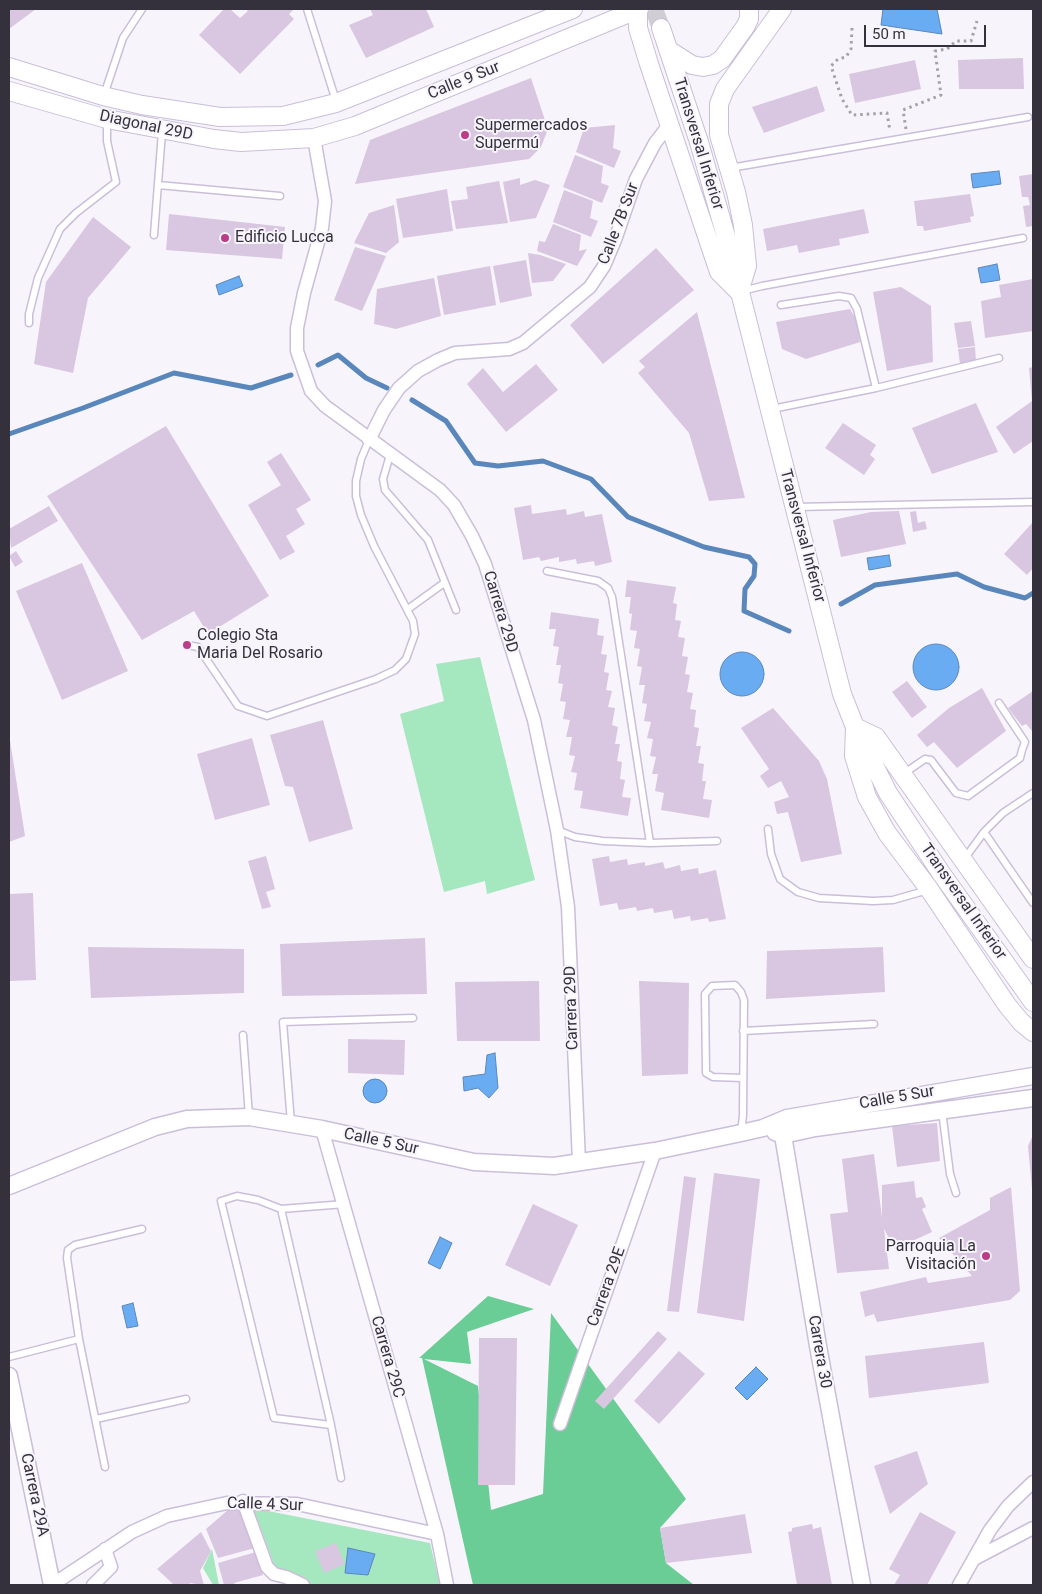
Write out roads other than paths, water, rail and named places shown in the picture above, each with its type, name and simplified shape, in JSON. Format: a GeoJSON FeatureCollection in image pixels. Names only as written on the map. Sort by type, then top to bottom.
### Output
{"type":"FeatureCollection","features":[{"type":"Feature","properties":{"kind":"main road","name":"Calle 9 Sur"},"geometry":{"type":"LineString","coordinates":[[283,116],[336,103],[573,9]]}},
{"type":"Feature","properties":{"kind":"main road","name":"Calle 9 Sur"},"geometry":{"type":"LineString","coordinates":[[286,141],[314,138],[355,126],[639,9]]}},
{"type":"Feature","properties":{"kind":"main road"},"geometry":{"type":"LineString","coordinates":[[639,9],[638,28],[719,272],[739,292],[746,266],[743,225],[719,135],[719,104],[725,89],[782,9]]}},
{"type":"Feature","properties":{"kind":"main road"},"geometry":{"type":"LineString","coordinates":[[670,51],[692,65],[703,67],[713,65],[722,59],[745,27],[749,19],[749,9]]}},
{"type":"Feature","properties":{"kind":"main road","name":"Transversal Inferior"},"geometry":{"type":"LineString","coordinates":[[661,28],[670,51],[725,233],[768,410],[842,694],[855,727],[893,801],[941,873],[1033,1002]]}},
{"type":"Feature","properties":{"kind":"main road","name":"Diagonal 29D"},"geometry":{"type":"LineString","coordinates":[[9,67],[103,96],[142,105],[220,117],[283,116]]}},
{"type":"Feature","properties":{"kind":"main road","name":"Diagonal 29D"},"geometry":{"type":"LineString","coordinates":[[9,91],[107,119],[162,131],[241,142],[286,141]]}},
{"type":"Feature","properties":{"kind":"main road"},"geometry":{"type":"LineString","coordinates":[[1033,959],[876,737],[855,727],[854,756],[867,796],[887,833],[929,889],[1007,1005],[1020,1022],[1033,1032]]}},
{"type":"Feature","properties":{"kind":"street","name":"Calle 7B Sur"},"geometry":{"type":"LineString","coordinates":[[369,440],[384,410],[399,388],[418,371],[455,353],[508,349],[523,343],[590,287],[604,266],[636,179],[655,143],[669,125]]}},
{"type":"Feature","properties":{"kind":"street","name":"Carrera 29D"},"geometry":{"type":"LineString","coordinates":[[314,138],[325,201],[322,228],[304,293],[297,328],[297,351],[311,391],[325,406],[369,440],[440,490],[454,505],[472,536],[485,564],[534,720],[558,830],[568,906],[579,1162]]}},
{"type":"Feature","properties":{"kind":"street","name":"Calle 5 Sur"},"geometry":{"type":"LineString","coordinates":[[14,1184],[155,1126],[187,1119],[249,1118],[291,1123],[474,1162],[554,1166],[655,1150],[741,1133],[763,1128],[787,1118],[1033,1076]]}},
{"type":"Feature","properties":{"kind":"street","name":"Calle 5 Sur"},"geometry":{"type":"LineString","coordinates":[[783,1135],[814,1128],[1033,1098]]}},
{"type":"Feature","properties":{"kind":"street","name":"Carrera 30"},"geometry":{"type":"LineString","coordinates":[[787,1118],[783,1135],[818,1346],[862,1585]]}},
{"type":"Feature","properties":{"kind":"street"},"geometry":{"type":"LineString","coordinates":[[763,1128],[783,1135]]}},
{"type":"Feature","properties":{"kind":"street","name":"Carrera 29C"},"geometry":{"type":"LineString","coordinates":[[322,1129],[345,1204],[437,1534],[447,1585]]}},
{"type":"Feature","properties":{"kind":"street","name":"Carrera 29E"},"geometry":{"type":"LineString","coordinates":[[560,1424],[655,1150]]}},
{"type":"Feature","properties":{"kind":"street"},"geometry":{"type":"LineString","coordinates":[[9,1196],[14,1184]]}},
{"type":"Feature","properties":{"kind":"street","name":"Carrera 29A"},"geometry":{"type":"LineString","coordinates":[[9,1376],[52,1585]]}},
{"type":"Feature","properties":{"kind":"street"},"geometry":{"type":"LineString","coordinates":[[959,1585],[990,1530],[1008,1506],[1033,1482]]}},
{"type":"Feature","properties":{"kind":"street"},"geometry":{"type":"LineString","coordinates":[[243,1501],[267,1567],[274,1574],[303,1585]]}},
{"type":"Feature","properties":{"kind":"street","name":"Calle 4 Sur"},"geometry":{"type":"LineString","coordinates":[[52,1585],[132,1532],[167,1516],[198,1508],[243,1501],[297,1504],[437,1534]]}},
{"type":"Feature","properties":{"kind":"street"},"geometry":{"type":"LineString","coordinates":[[974,1558],[1033,1528]]}},
{"type":"Feature","properties":{"kind":"street"},"geometry":{"type":"LineString","coordinates":[[100,1584],[110,1567],[110,1559],[105,1549]]}},
{"type":"Feature","properties":{"kind":"lane"},"geometry":{"type":"LineString","coordinates":[[103,96],[123,38],[142,9]]}},
{"type":"Feature","properties":{"kind":"lane"},"geometry":{"type":"LineString","coordinates":[[307,9],[336,103]]}},
{"type":"Feature","properties":{"kind":"lane"},"geometry":{"type":"LineString","coordinates":[[729,168],[1028,117]]}},
{"type":"Feature","properties":{"kind":"lane"},"geometry":{"type":"LineString","coordinates":[[28,323],[28,314],[38,278],[60,229],[76,213],[116,182],[107,141],[107,119]]}},
{"type":"Feature","properties":{"kind":"lane"},"geometry":{"type":"LineString","coordinates":[[154,235],[162,131]]}},
{"type":"Feature","properties":{"kind":"lane"},"geometry":{"type":"LineString","coordinates":[[158,185],[280,196]]}},
{"type":"Feature","properties":{"kind":"lane"},"geometry":{"type":"LineString","coordinates":[[739,292],[762,286],[1023,238]]}},
{"type":"Feature","properties":{"kind":"lane"},"geometry":{"type":"LineString","coordinates":[[781,305],[839,296],[851,298],[857,309],[876,388]]}},
{"type":"Feature","properties":{"kind":"lane"},"geometry":{"type":"LineString","coordinates":[[768,410],[876,388],[1000,358]]}},
{"type":"Feature","properties":{"kind":"lane"},"geometry":{"type":"LineString","coordinates":[[187,645],[198,647],[238,706],[267,716],[376,680],[395,670],[406,659],[415,634],[408,609],[374,546],[356,496],[356,481],[361,459],[369,440]]}},
{"type":"Feature","properties":{"kind":"lane"},"geometry":{"type":"LineString","coordinates":[[390,454],[382,479],[385,490],[428,540],[456,610]]}},
{"type":"Feature","properties":{"kind":"lane"},"geometry":{"type":"LineString","coordinates":[[794,507],[1033,502]]}},
{"type":"Feature","properties":{"kind":"lane"},"geometry":{"type":"LineString","coordinates":[[547,571],[598,581],[608,588],[612,597],[650,843]]}},
{"type":"Feature","properties":{"kind":"lane"},"geometry":{"type":"LineString","coordinates":[[408,609],[444,583]]}},
{"type":"Feature","properties":{"kind":"lane"},"geometry":{"type":"LineString","coordinates":[[902,774],[925,759],[931,760],[956,793],[968,796],[1020,758],[1025,742],[1000,703]]}},
{"type":"Feature","properties":{"kind":"lane"},"geometry":{"type":"LineString","coordinates":[[964,859],[984,832],[1003,813],[1033,793]]}},
{"type":"Feature","properties":{"kind":"lane"},"geometry":{"type":"LineString","coordinates":[[768,828],[771,854],[780,879],[798,892],[819,898],[873,901],[893,900],[929,889]]}},
{"type":"Feature","properties":{"kind":"lane"},"geometry":{"type":"LineString","coordinates":[[558,830],[575,837],[603,841],[650,843],[717,841]]}},
{"type":"Feature","properties":{"kind":"lane"},"geometry":{"type":"LineString","coordinates":[[984,832],[1033,903]]}},
{"type":"Feature","properties":{"kind":"lane"},"geometry":{"type":"LineString","coordinates":[[741,1133],[743,1078],[744,1000],[741,992],[735,985],[712,986],[705,994],[706,1073],[713,1078],[743,1078]]}},
{"type":"Feature","properties":{"kind":"lane"},"geometry":{"type":"LineString","coordinates":[[291,1123],[283,1022],[413,1018]]}},
{"type":"Feature","properties":{"kind":"lane"},"geometry":{"type":"LineString","coordinates":[[743,1031],[874,1024]]}},
{"type":"Feature","properties":{"kind":"lane"},"geometry":{"type":"LineString","coordinates":[[243,1035],[249,1118]]}},
{"type":"Feature","properties":{"kind":"lane"},"geometry":{"type":"LineString","coordinates":[[942,1110],[950,1174],[956,1193]]}},
{"type":"Feature","properties":{"kind":"lane"},"geometry":{"type":"LineString","coordinates":[[331,1425],[274,1418],[221,1201],[237,1196],[258,1200],[281,1209],[345,1204]]}},
{"type":"Feature","properties":{"kind":"lane"},"geometry":{"type":"LineString","coordinates":[[281,1209],[331,1425],[341,1478]]}},
{"type":"Feature","properties":{"kind":"lane"},"geometry":{"type":"LineString","coordinates":[[105,1467],[79,1339],[67,1258],[68,1250],[75,1245],[142,1229]]}},
{"type":"Feature","properties":{"kind":"lane"},"geometry":{"type":"LineString","coordinates":[[9,1357],[79,1339]]}},
{"type":"Feature","properties":{"kind":"lane"},"geometry":{"type":"LineString","coordinates":[[96,1419],[186,1399]]}},
{"type":"Feature","properties":{"kind":"water"},"geometry":{"type":"Polygon","coordinates":[[[883,9],[937,9],[942,34],[881,25],[883,9]]]}},
{"type":"Feature","properties":{"kind":"water"},"geometry":{"type":"Polygon","coordinates":[[[999,171],[1001,184],[973,188],[971,174],[999,171]]]}},
{"type":"Feature","properties":{"kind":"water"},"geometry":{"type":"Polygon","coordinates":[[[997,264],[1000,280],[981,283],[978,268],[997,264]]]}},
{"type":"Feature","properties":{"kind":"water"},"geometry":{"type":"Polygon","coordinates":[[[239,276],[243,286],[219,295],[216,285],[239,276]]]}},
{"type":"Feature","properties":{"kind":"water"},"geometry":{"type":"Polygon","coordinates":[[[889,555],[891,566],[869,570],[867,558],[889,555]]]}},
{"type":"Feature","properties":{"kind":"water"},"geometry":{"type":"Polygon","coordinates":[[[936,644],[949,648],[955,654],[959,667],[955,680],[949,686],[936,690],[923,686],[917,680],[913,667],[917,654],[923,648],[936,644]]]}},
{"type":"Feature","properties":{"kind":"water"},"geometry":{"type":"Polygon","coordinates":[[[746,652],[758,658],[763,665],[763,683],[758,690],[751,695],[738,696],[730,693],[723,686],[720,670],[723,662],[730,655],[746,652]]]}},
{"type":"Feature","properties":{"kind":"water"},"geometry":{"type":"Polygon","coordinates":[[[495,1053],[498,1088],[489,1098],[478,1088],[464,1091],[463,1077],[485,1074],[487,1055],[495,1053]]]}},
{"type":"Feature","properties":{"kind":"water"},"geometry":{"type":"Polygon","coordinates":[[[375,1079],[384,1082],[387,1091],[384,1100],[375,1103],[366,1100],[363,1091],[366,1082],[375,1079]]]}},
{"type":"Feature","properties":{"kind":"water"},"geometry":{"type":"Polygon","coordinates":[[[440,1237],[452,1243],[440,1269],[428,1263],[440,1237]]]}},
{"type":"Feature","properties":{"kind":"water"},"geometry":{"type":"Polygon","coordinates":[[[133,1303],[138,1326],[127,1328],[122,1306],[133,1303]]]}},
{"type":"Feature","properties":{"kind":"water"},"geometry":{"type":"Polygon","coordinates":[[[756,1367],[768,1379],[747,1400],[735,1388],[756,1367]]]}},
{"type":"Feature","properties":{"kind":"water"},"geometry":{"type":"Polygon","coordinates":[[[348,1548],[375,1554],[368,1575],[345,1573],[348,1548]]]}},
{"type":"Feature","properties":{"kind":"waterway"},"geometry":{"type":"LineString","coordinates":[[318,365],[338,355],[366,378],[387,388]]}},
{"type":"Feature","properties":{"kind":"waterway"},"geometry":{"type":"LineString","coordinates":[[9,434],[174,373],[251,388],[291,375]]}},
{"type":"Feature","properties":{"kind":"waterway"},"geometry":{"type":"LineString","coordinates":[[412,400],[446,421],[475,463],[498,466],[543,461],[591,479],[628,517],[704,547],[749,557],[755,564],[754,576],[745,589],[744,611],[789,631]]}},
{"type":"Feature","properties":{"kind":"waterway"},"geometry":{"type":"LineString","coordinates":[[841,604],[875,585],[957,574],[984,587],[1025,598],[1033,593]]}},
{"type":"Feature","properties":{"kind":"tunnel"},"geometry":{"type":"LineString","coordinates":[[654,9],[661,28]]}},
{"type":"Feature","properties":{"kind":"place","name":"Supermercados Supermú"},"geometry":{"type":"Point","coordinates":[465,135]}},
{"type":"Feature","properties":{"kind":"place","name":"Edificio Lucca"},"geometry":{"type":"Point","coordinates":[225,238]}},
{"type":"Feature","properties":{"kind":"place","name":"Colegio Sta Maria Del Rosario"},"geometry":{"type":"Point","coordinates":[187,645]}},
{"type":"Feature","properties":{"kind":"place","name":"Parroquia La Visitación"},"geometry":{"type":"Point","coordinates":[986,1256]}}]}
